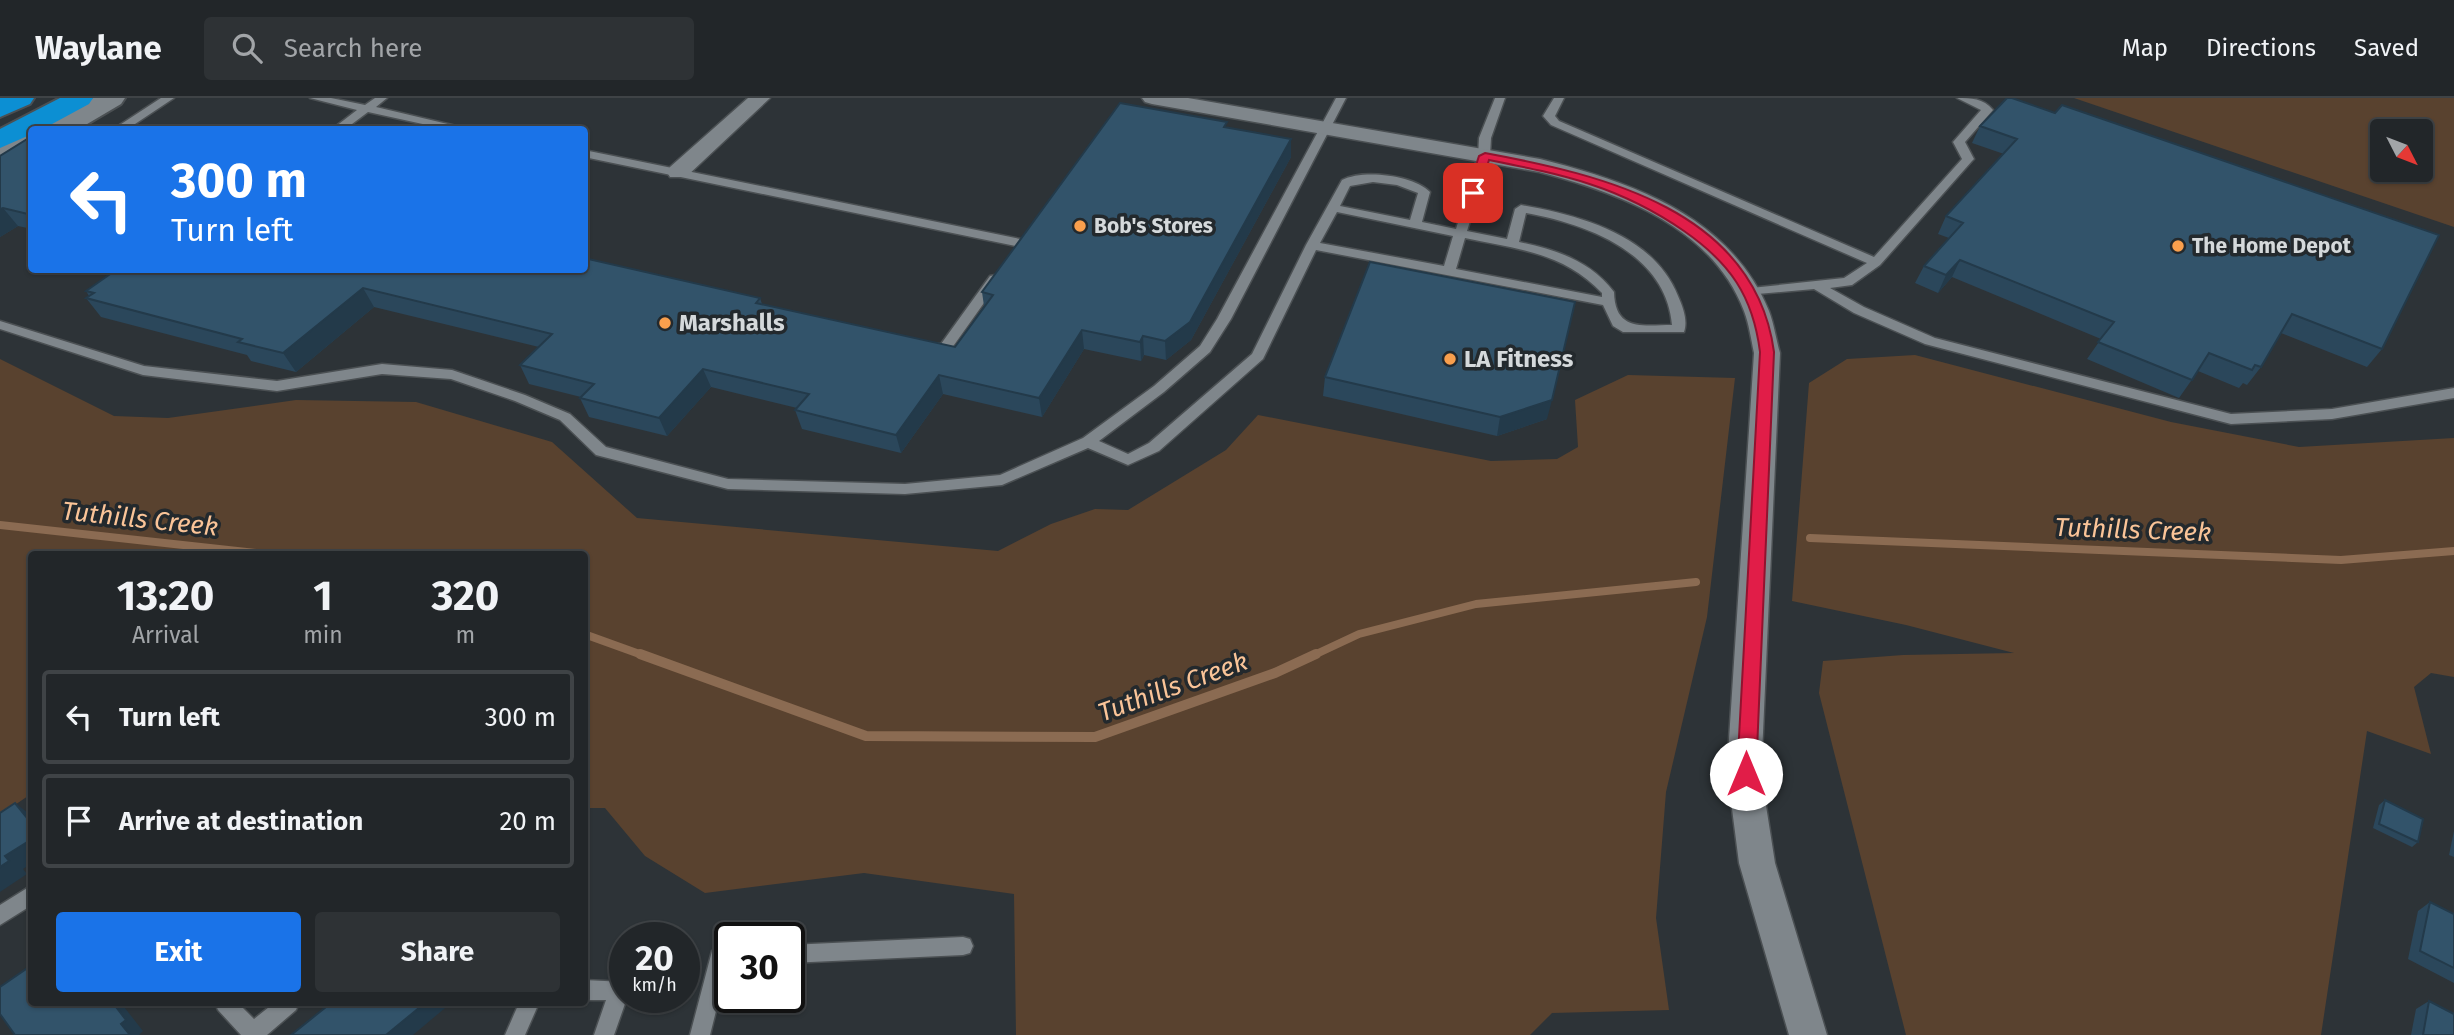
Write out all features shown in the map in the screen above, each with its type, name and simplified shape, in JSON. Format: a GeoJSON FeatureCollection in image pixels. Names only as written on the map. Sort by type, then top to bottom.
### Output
{"type":"FeatureCollection","features":[{"type":"Feature","properties":{"kind":"highway"},"geometry":{"type":"LineString","coordinates":[[0,109],[21,98]]}},
{"type":"Feature","properties":{"kind":"highway"},"geometry":{"type":"LineString","coordinates":[[0,140],[80,98]]}},
{"type":"Feature","properties":{"kind":"main road"},"geometry":{"type":"LineString","coordinates":[[43,126],[93,98]]}},
{"type":"Feature","properties":{"kind":"main road"},"geometry":{"type":"LineString","coordinates":[[63,126],[112,98]]}},
{"type":"Feature","properties":{"kind":"main road"},"geometry":{"type":"LineString","coordinates":[[0,150],[28,134]]}},
{"type":"Feature","properties":{"kind":"main road"},"geometry":{"type":"LineString","coordinates":[[0,161],[28,145]]}},
{"type":"Feature","properties":{"kind":"street"},"geometry":{"type":"LineString","coordinates":[[678,172],[760,98]]}},
{"type":"Feature","properties":{"kind":"street"},"geometry":{"type":"LineString","coordinates":[[1152,98],[1485,156],[1586,177],[1656,206],[1713,246],[1730,262],[1751,292],[1765,331],[1767,352],[1745,755],[1750,826],[1768,904],[1808,1035]]}},
{"type":"Feature","properties":{"kind":"lane"},"geometry":{"type":"LineString","coordinates":[[124,126],[169,98]]}},
{"type":"Feature","properties":{"kind":"lane"},"geometry":{"type":"LineString","coordinates":[[315,98],[449,126]]}},
{"type":"Feature","properties":{"kind":"lane"},"geometry":{"type":"LineString","coordinates":[[342,126],[382,98]]}},
{"type":"Feature","properties":{"kind":"lane"},"geometry":{"type":"LineString","coordinates":[[0,325],[143,370],[277,386],[382,369],[452,374],[565,417],[601,451],[728,484],[905,489],[1002,480],[1088,442],[1159,389],[1205,349],[1224,319],[1341,98]]}},
{"type":"Feature","properties":{"kind":"lane"},"geometry":{"type":"LineString","coordinates":[[1449,271],[1485,156],[1485,138],[1500,98]]}},
{"type":"Feature","properties":{"kind":"lane"},"geometry":{"type":"LineString","coordinates":[[1559,98],[1549,116],[1555,123],[1876,262]]}},
{"type":"Feature","properties":{"kind":"lane"},"geometry":{"type":"LineString","coordinates":[[1751,292],[1847,282],[1876,262],[1968,159],[1959,142],[1987,110],[1982,105],[1962,98]]}},
{"type":"Feature","properties":{"kind":"lane"},"geometry":{"type":"LineString","coordinates":[[588,154],[1017,248],[944,349],[912,342]]}},
{"type":"Feature","properties":{"kind":"lane"},"geometry":{"type":"LineString","coordinates":[[1088,442],[1128,460],[1154,447],[1258,356],[1346,183],[1359,177],[1416,186],[1424,192],[1415,224]]}},
{"type":"Feature","properties":{"kind":"lane"},"geometry":{"type":"LineString","coordinates":[[1333,208],[1551,251],[1592,275],[1608,292],[1608,302],[1618,323],[1628,329],[1679,329],[1680,319],[1670,291],[1658,273],[1632,250],[1601,231],[1576,220],[1521,209],[1512,243]]}},
{"type":"Feature","properties":{"kind":"lane"},"geometry":{"type":"LineString","coordinates":[[1312,246],[1608,302]]}},
{"type":"Feature","properties":{"kind":"lane"},"geometry":{"type":"LineString","coordinates":[[1816,285],[1859,310],[1930,341],[2231,419],[2332,414],[2454,393]]}},
{"type":"Feature","properties":{"kind":"lane"},"geometry":{"type":"LineString","coordinates":[[0,916],[28,897]]}},
{"type":"Feature","properties":{"kind":"lane"},"geometry":{"type":"LineString","coordinates":[[805,953],[962,946]]}},
{"type":"Feature","properties":{"kind":"lane"},"geometry":{"type":"LineString","coordinates":[[700,1035],[714,978]]}},
{"type":"Feature","properties":{"kind":"lane"},"geometry":{"type":"LineString","coordinates":[[588,990],[620,990],[604,1035]]}},
{"type":"Feature","properties":{"kind":"lane"},"geometry":{"type":"LineString","coordinates":[[228,1006],[252,1034],[285,1006]]}},
{"type":"Feature","properties":{"kind":"lane"},"geometry":{"type":"LineString","coordinates":[[515,1035],[528,1006]]}},
{"type":"Feature","properties":{"kind":"shaded area"},"geometry":{"type":"Polygon","coordinates":[[[2074,98],[2454,98],[2454,227],[2074,98]]]}},
{"type":"Feature","properties":{"kind":"shaded area"},"geometry":{"type":"Polygon","coordinates":[[[1915,355],[2171,422],[2299,447],[2454,438],[2454,677],[2431,673],[2414,687],[2431,754],[2367,731],[2321,1035],[1906,1035],[1819,693],[1823,661],[1903,655],[2014,653],[1906,625],[1792,601],[1809,383],[1847,359],[1915,355]]]}},
{"type":"Feature","properties":{"kind":"shaded area"},"geometry":{"type":"Polygon","coordinates":[[[0,359],[114,416],[168,418],[296,400],[416,402],[552,442],[637,518],[998,551],[1051,524],[1095,509],[1128,510],[1226,450],[1258,415],[1491,461],[1557,459],[1578,447],[1575,400],[1628,375],[1735,378],[1707,617],[1666,792],[1656,918],[1669,1010],[1552,1013],[1530,1035],[1016,1035],[1014,894],[864,873],[705,893],[645,856],[605,808],[588,808],[588,551],[28,551],[28,796],[0,815],[0,359]]]}},
{"type":"Feature","properties":{"kind":"building","name":"The Home Depot"},"geometry":{"type":"Polygon","coordinates":[[[2007,98],[2055,113],[2062,105],[2439,235],[2382,349],[2292,314],[2261,367],[2255,365],[2252,370],[2209,353],[2192,380],[2098,342],[2114,322],[1960,260],[1946,275],[1924,266],[1963,223],[1946,216],[2017,139],[1980,126],[2007,98]]]}},
{"type":"Feature","properties":{"kind":"building"},"geometry":{"type":"Polygon","coordinates":[[[1120,103],[1227,122],[1224,127],[1291,139],[1190,322],[1165,341],[1143,336],[1140,342],[1082,330],[1039,398],[939,375],[896,435],[795,410],[809,394],[703,369],[659,418],[580,398],[594,384],[520,365],[552,334],[363,288],[283,353],[238,342],[242,339],[86,298],[94,293],[86,291],[112,273],[588,273],[588,259],[760,298],[756,303],[955,347],[993,295],[982,292],[1120,103]]]}},
{"type":"Feature","properties":{"kind":"building"},"geometry":{"type":"Polygon","coordinates":[[[28,138],[28,214],[0,209],[0,156],[28,138]]]}},
{"type":"Feature","properties":{"kind":"building","name":"LA Fitness"},"geometry":{"type":"Polygon","coordinates":[[[1370,262],[1575,302],[1552,400],[1500,417],[1325,377],[1370,262]]]}},
{"type":"Feature","properties":{"kind":"building"},"geometry":{"type":"Polygon","coordinates":[[[2385,800],[2423,819],[2418,842],[2379,824],[2385,800]]]}},
{"type":"Feature","properties":{"kind":"building"},"geometry":{"type":"Polygon","coordinates":[[[15,803],[28,819],[28,842],[5,856],[9,861],[0,867],[0,813],[15,803]]]}},
{"type":"Feature","properties":{"kind":"building"},"geometry":{"type":"Polygon","coordinates":[[[2430,902],[2454,914],[2454,968],[2420,951],[2430,902]]]}},
{"type":"Feature","properties":{"kind":"building"},"geometry":{"type":"Polygon","coordinates":[[[28,968],[28,1006],[115,1006],[126,1020],[121,1024],[130,1035],[15,1035],[0,1014],[0,987],[28,968]]]}},
{"type":"Feature","properties":{"kind":"building"},"geometry":{"type":"Polygon","coordinates":[[[2429,1001],[2454,1014],[2454,1035],[2423,1035],[2429,1001]]]}},
{"type":"Feature","properties":{"kind":"building"},"geometry":{"type":"Polygon","coordinates":[[[327,1006],[421,1006],[386,1035],[291,1035],[327,1006]]]}},
{"type":"Feature","properties":{"kind":"waterway","name":"Tuthills Creek"},"geometry":{"type":"LineString","coordinates":[[0,525],[238,551]]}},
{"type":"Feature","properties":{"kind":"waterway","name":"Tuthills Creek"},"geometry":{"type":"LineString","coordinates":[[1810,538],[2341,560],[2454,551]]}},
{"type":"Feature","properties":{"kind":"waterway","name":"Tuthills Creek"},"geometry":{"type":"LineString","coordinates":[[1312,656],[1359,634],[1476,604],[1696,582]]}},
{"type":"Feature","properties":{"kind":"waterway","name":"Tuthills Creek"},"geometry":{"type":"LineString","coordinates":[[588,635],[645,656]]}},
{"type":"Feature","properties":{"kind":"waterway","name":"Tuthills Creek"},"geometry":{"type":"LineString","coordinates":[[640,654],[866,736],[1095,737],[1275,673],[1316,654]]}},
{"type":"Feature","properties":{"kind":"place","name":"Bob's Stores"},"geometry":{"type":"Point","coordinates":[1080,226]}},
{"type":"Feature","properties":{"kind":"place","name":"The Home Depot"},"geometry":{"type":"Point","coordinates":[2178,246]}},
{"type":"Feature","properties":{"kind":"place","name":"Marshalls"},"geometry":{"type":"Point","coordinates":[665,323]}},
{"type":"Feature","properties":{"kind":"place","name":"LA Fitness"},"geometry":{"type":"Point","coordinates":[1450,359]}},
{"type":"Feature","properties":{"kind":"route"},"geometry":{"type":"LineString","coordinates":[[1473,193],[1485,156],[1586,177],[1632,194],[1677,218],[1730,262],[1751,292],[1765,331],[1767,373],[1746,774]]}}]}
